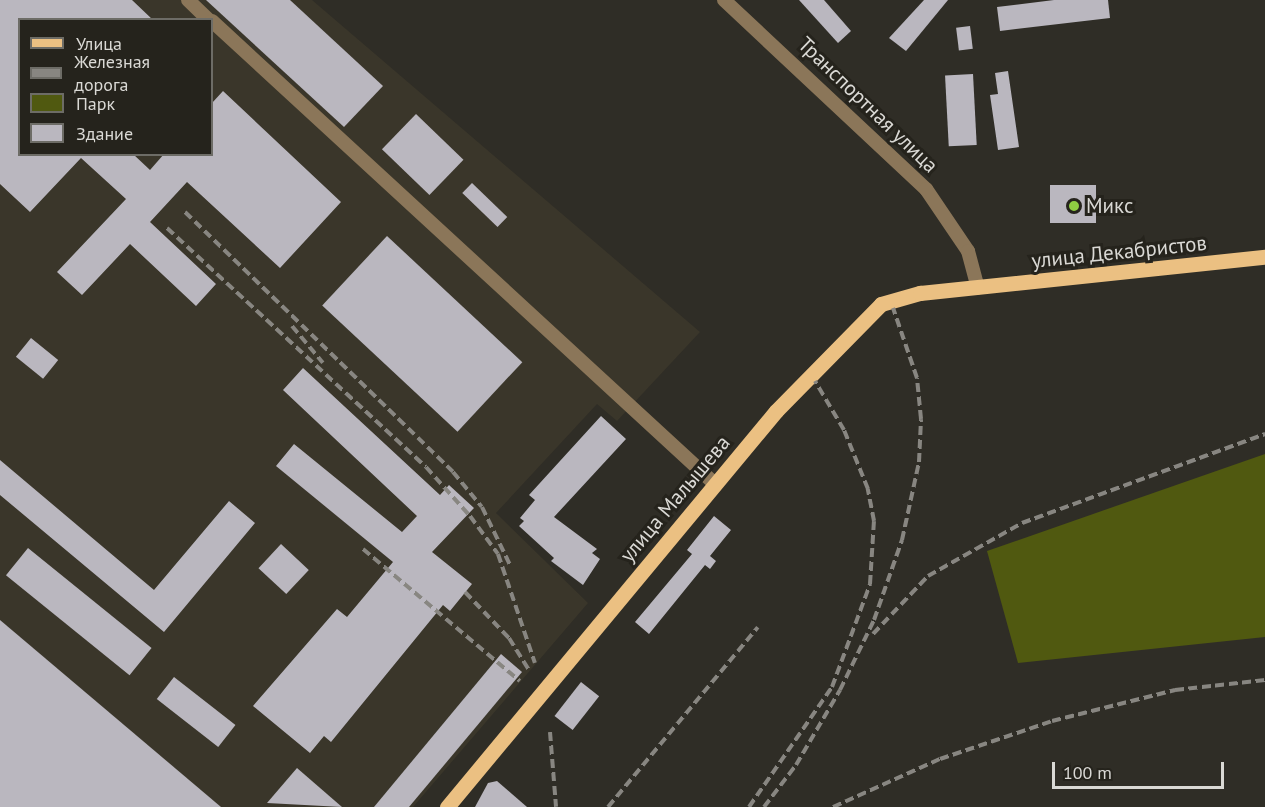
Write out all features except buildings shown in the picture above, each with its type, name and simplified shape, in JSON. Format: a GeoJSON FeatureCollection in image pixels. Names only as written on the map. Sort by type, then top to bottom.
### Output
{"type":"FeatureCollection","features":[{"type":"Feature","properties":{"kind":"main road","name":"улица Декабристов"},"geometry":{"type":"LineString","coordinates":[[978,288],[1265,257]]}},
{"type":"Feature","properties":{"kind":"main road","name":"улица Малышева"},"geometry":{"type":"LineString","coordinates":[[447,807],[715,484],[863,318],[898,297],[978,288]]}},
{"type":"Feature","properties":{"kind":"street"},"geometry":{"type":"LineString","coordinates":[[188,0],[208,18]]}},
{"type":"Feature","properties":{"kind":"street","name":"Транспортная улица"},"geometry":{"type":"LineString","coordinates":[[724,0],[926,189],[968,251],[978,288]]}},
{"type":"Feature","properties":{"kind":"street"},"geometry":{"type":"LineString","coordinates":[[213,23],[715,484]]}},
{"type":"Feature","properties":{"kind":"shaded area"},"geometry":{"type":"Polygon","coordinates":[[[0,0],[312,0],[700,332],[617,421],[597,404],[496,513],[588,603],[413,807],[0,807],[0,0]]]}},
{"type":"Feature","properties":{"kind":"green space"},"geometry":{"type":"Polygon","coordinates":[[[1265,454],[1265,637],[1018,663],[987,551],[1265,454]]]}},
{"type":"Feature","properties":{"kind":"railway"},"geometry":{"type":"LineString","coordinates":[[185,212],[453,472],[482,507],[510,565]]}},
{"type":"Feature","properties":{"kind":"railway"},"geometry":{"type":"LineString","coordinates":[[167,228],[426,467],[470,516],[498,554],[535,663]]}},
{"type":"Feature","properties":{"kind":"railway"},"geometry":{"type":"LineString","coordinates":[[764,807],[796,765],[840,690],[874,620],[902,540],[919,462],[921,419],[917,378],[893,308]]}},
{"type":"Feature","properties":{"kind":"railway"},"geometry":{"type":"LineString","coordinates":[[292,326],[323,363]]}},
{"type":"Feature","properties":{"kind":"railway"},"geometry":{"type":"LineString","coordinates":[[749,807],[832,687],[870,584],[874,521],[868,489],[844,430],[815,381]]}},
{"type":"Feature","properties":{"kind":"railway"},"geometry":{"type":"LineString","coordinates":[[873,634],[928,576],[1022,523],[1265,434]]}},
{"type":"Feature","properties":{"kind":"railway"},"geometry":{"type":"LineString","coordinates":[[363,549],[520,681]]}},
{"type":"Feature","properties":{"kind":"railway"},"geometry":{"type":"LineString","coordinates":[[465,592],[509,638],[529,670]]}},
{"type":"Feature","properties":{"kind":"railway"},"geometry":{"type":"LineString","coordinates":[[608,807],[758,627]]}},
{"type":"Feature","properties":{"kind":"railway"},"geometry":{"type":"LineString","coordinates":[[833,807],[940,759],[1052,721],[1175,690],[1265,680]]}},
{"type":"Feature","properties":{"kind":"railway"},"geometry":{"type":"LineString","coordinates":[[550,732],[556,807]]}},
{"type":"Feature","properties":{"kind":"place","name":"Микс"},"geometry":{"type":"Point","coordinates":[1074,206]}}]}
